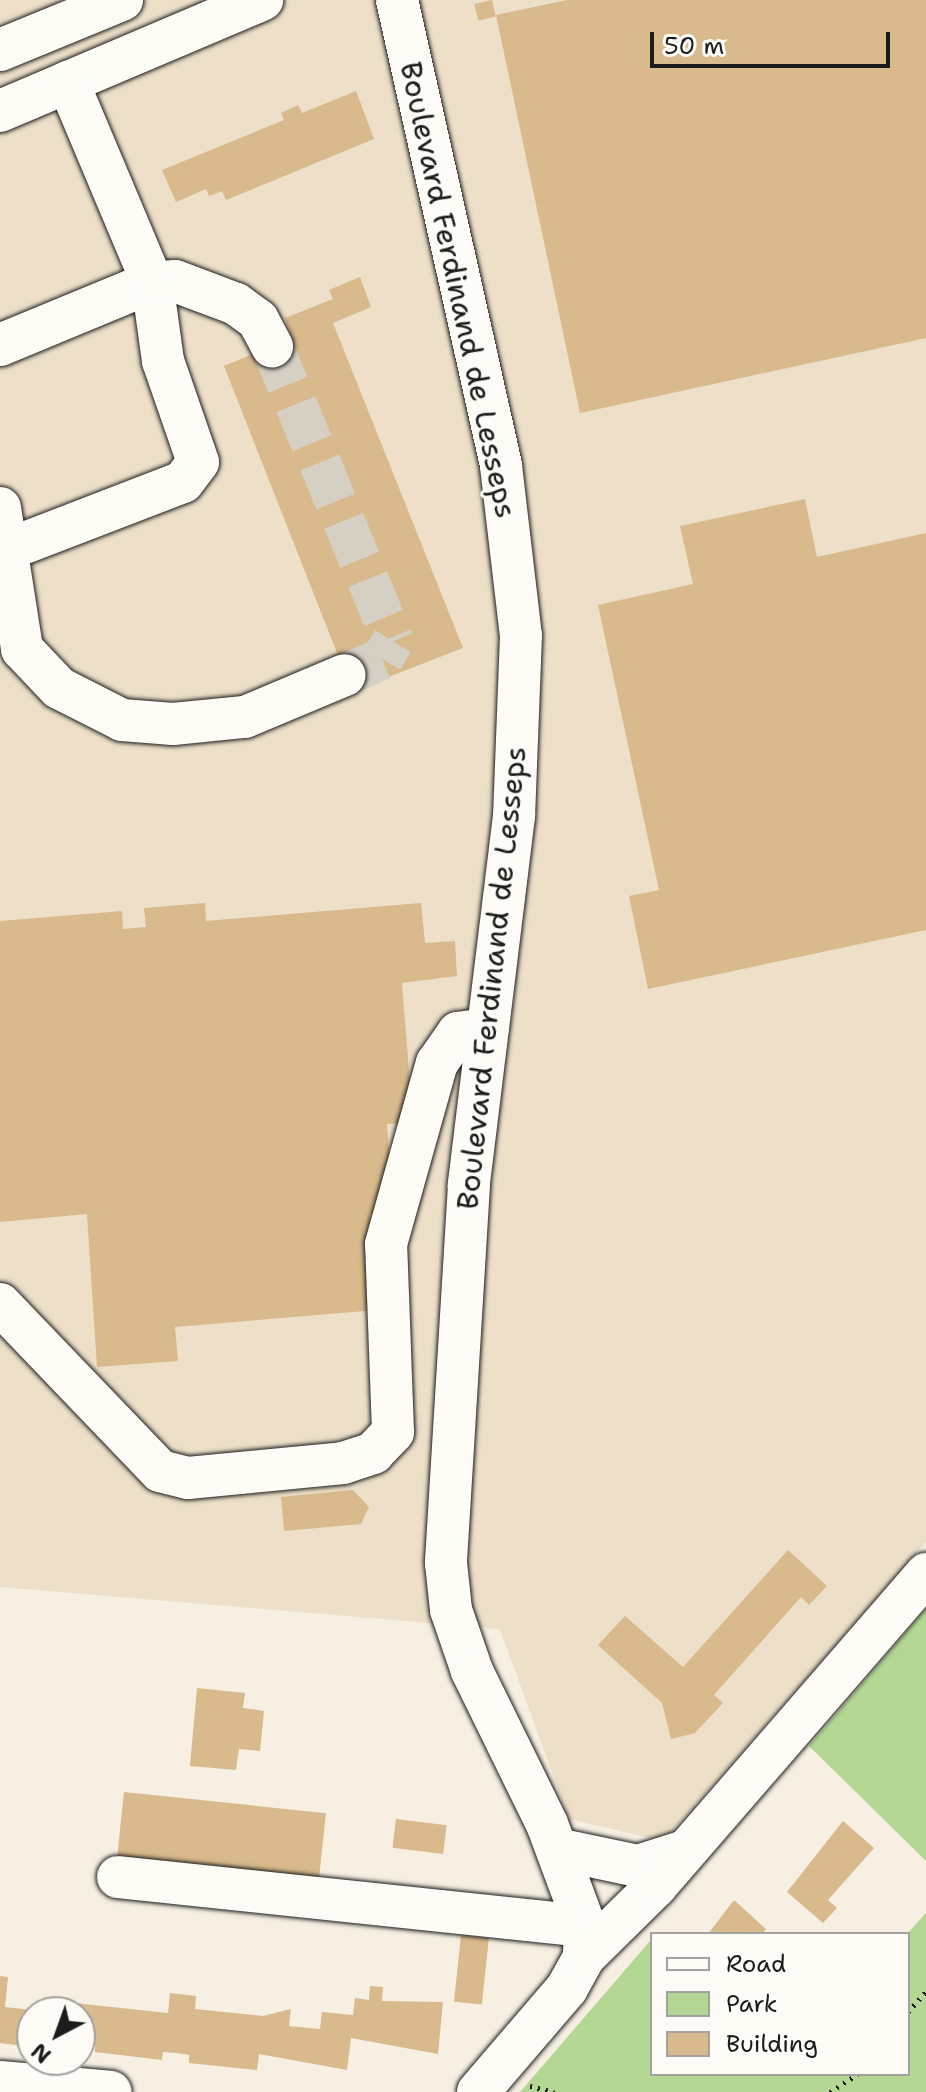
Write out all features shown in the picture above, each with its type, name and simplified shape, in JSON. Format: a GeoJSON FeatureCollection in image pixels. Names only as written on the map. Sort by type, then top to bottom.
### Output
{"type":"FeatureCollection","features":[{"type":"Feature","properties":{"kind":"street"},"geometry":{"type":"LineString","coordinates":[[0,50],[122,0]]}},
{"type":"Feature","properties":{"kind":"street"},"geometry":{"type":"LineString","coordinates":[[0,111],[262,0]]}},
{"type":"Feature","properties":{"kind":"street","name":"Boulevard Ferdinand de Lesseps"},"geometry":{"type":"LineString","coordinates":[[397,0],[501,466],[521,635],[514,816],[469,1185],[446,1563],[451,1610],[472,1671],[557,1849],[585,1941]]}},
{"type":"Feature","properties":{"kind":"street"},"geometry":{"type":"LineString","coordinates":[[9,549],[183,482],[198,462],[163,361],[152,282],[68,82]]}},
{"type":"Feature","properties":{"kind":"street"},"geometry":{"type":"LineString","coordinates":[[0,345],[152,282],[175,281],[236,304],[258,320],[272,346]]}},
{"type":"Feature","properties":{"kind":"street"},"geometry":{"type":"LineString","coordinates":[[0,508],[9,549],[22,649],[59,688],[122,720],[173,724],[245,717],[345,675]]}},
{"type":"Feature","properties":{"kind":"street"},"geometry":{"type":"LineString","coordinates":[[0,1304],[160,1471],[188,1478],[343,1463],[373,1453],[393,1432],[386,1244],[437,1063],[458,1033],[488,1029]]}},
{"type":"Feature","properties":{"kind":"street"},"geometry":{"type":"LineString","coordinates":[[585,1941],[682,1852],[926,1574]]}},
{"type":"Feature","properties":{"kind":"street"},"geometry":{"type":"LineString","coordinates":[[557,1849],[638,1866],[682,1852]]}},
{"type":"Feature","properties":{"kind":"street"},"geometry":{"type":"LineString","coordinates":[[478,2092],[567,1988],[585,1941],[638,1866]]}},
{"type":"Feature","properties":{"kind":"street"},"geometry":{"type":"LineString","coordinates":[[118,1877],[585,1941]]}},
{"type":"Feature","properties":{"kind":"street"},"geometry":{"type":"LineString","coordinates":[[0,2082],[111,2092]]}},
{"type":"Feature","properties":{"kind":"path"},"geometry":{"type":"LineString","coordinates":[[910,2010],[926,1991]]}},
{"type":"Feature","properties":{"kind":"path"},"geometry":{"type":"LineString","coordinates":[[830,2092],[855,2076]]}},
{"type":"Feature","properties":{"kind":"shaded area"},"geometry":{"type":"Polygon","coordinates":[[[0,0],[926,0],[926,1542],[663,1841],[569,1819],[500,1629],[0,1587],[0,0]]]}},
{"type":"Feature","properties":{"kind":"green space"},"geometry":{"type":"Polygon","coordinates":[[[926,1609],[926,1861],[809,1746],[926,1609]]]}},
{"type":"Feature","properties":{"kind":"green space"},"geometry":{"type":"Polygon","coordinates":[[[926,1913],[926,2092],[520,2092],[650,1941],[650,2076],[910,2076],[909,1932],[926,1913]]]}},
{"type":"Feature","properties":{"kind":"building"},"geometry":{"type":"Polygon","coordinates":[[[492,0],[496,17],[478,21],[474,4],[492,0]]]}},
{"type":"Feature","properties":{"kind":"building"},"geometry":{"type":"Polygon","coordinates":[[[567,0],[926,0],[926,338],[580,413],[496,15],[567,0]]]}},
{"type":"Feature","properties":{"kind":"building"},"geometry":{"type":"Polygon","coordinates":[[[356,91],[374,139],[226,200],[222,191],[209,196],[206,189],[176,202],[162,170],[284,120],[281,113],[298,105],[302,113],[356,91]]]}},
{"type":"Feature","properties":{"kind":"building"},"geometry":{"type":"Polygon","coordinates":[[[360,277],[371,307],[333,323],[463,648],[352,691],[224,366],[292,338],[285,318],[333,299],[329,290],[360,277]]]}},
{"type":"Feature","properties":{"kind":"building"},"geometry":{"type":"Polygon","coordinates":[[[805,499],[817,557],[926,533],[926,930],[648,989],[629,896],[659,890],[598,605],[693,584],[680,526],[805,499]]]}},
{"type":"Feature","properties":{"kind":"building"},"geometry":{"type":"Polygon","coordinates":[[[205,903],[206,921],[421,903],[425,943],[455,941],[457,976],[402,983],[413,1122],[387,1124],[393,1212],[370,1214],[377,1310],[175,1327],[178,1361],[97,1367],[87,1214],[0,1222],[0,921],[122,911],[123,929],[146,927],[144,908],[205,903]]]}},
{"type":"Feature","properties":{"kind":"building"},"geometry":{"type":"Polygon","coordinates":[[[353,1490],[369,1507],[361,1524],[284,1531],[281,1497],[353,1490]]]}},
{"type":"Feature","properties":{"kind":"building"},"geometry":{"type":"Polygon","coordinates":[[[788,1550],[827,1586],[809,1605],[801,1597],[714,1695],[723,1703],[695,1733],[671,1739],[662,1703],[598,1645],[625,1616],[683,1667],[788,1550]]]}},
{"type":"Feature","properties":{"kind":"building"},"geometry":{"type":"Polygon","coordinates":[[[197,1688],[245,1693],[243,1708],[264,1711],[260,1751],[239,1749],[236,1770],[190,1766],[197,1688]]]}},
{"type":"Feature","properties":{"kind":"building"},"geometry":{"type":"Polygon","coordinates":[[[124,1792],[326,1813],[318,1885],[116,1864],[124,1792]]]}},
{"type":"Feature","properties":{"kind":"building"},"geometry":{"type":"Polygon","coordinates":[[[396,1819],[447,1825],[443,1854],[392,1848],[396,1819]]]}},
{"type":"Feature","properties":{"kind":"building"},"geometry":{"type":"Polygon","coordinates":[[[843,1821],[874,1848],[828,1900],[837,1908],[823,1923],[787,1892],[843,1821]]]}},
{"type":"Feature","properties":{"kind":"building"},"geometry":{"type":"Polygon","coordinates":[[[734,1900],[766,1929],[764,1932],[710,1932],[734,1900]]]}},
{"type":"Feature","properties":{"kind":"building"},"geometry":{"type":"Polygon","coordinates":[[[461,1935],[489,1938],[482,2005],[454,2002],[461,1935]]]}},
{"type":"Feature","properties":{"kind":"building"},"geometry":{"type":"Polygon","coordinates":[[[0,1976],[8,1977],[5,2007],[16,2008],[16,2045],[0,2043],[0,1976]]]}},
{"type":"Feature","properties":{"kind":"building"},"geometry":{"type":"Polygon","coordinates":[[[370,1986],[383,1987],[382,2001],[443,2002],[438,2054],[351,2038],[347,2070],[259,2054],[257,2070],[189,2063],[189,2055],[176,2053],[163,2052],[162,2060],[96,2052],[96,2005],[168,2013],[170,1993],[196,1996],[195,2009],[263,2016],[291,2009],[289,2026],[320,2029],[322,2012],[353,2015],[355,1998],[369,2000],[370,1986]]]}},
{"type":"Feature","properties":{"kind":"tunnel"},"geometry":{"type":"LineString","coordinates":[[272,346],[393,641],[382,659],[345,675]]}}]}
